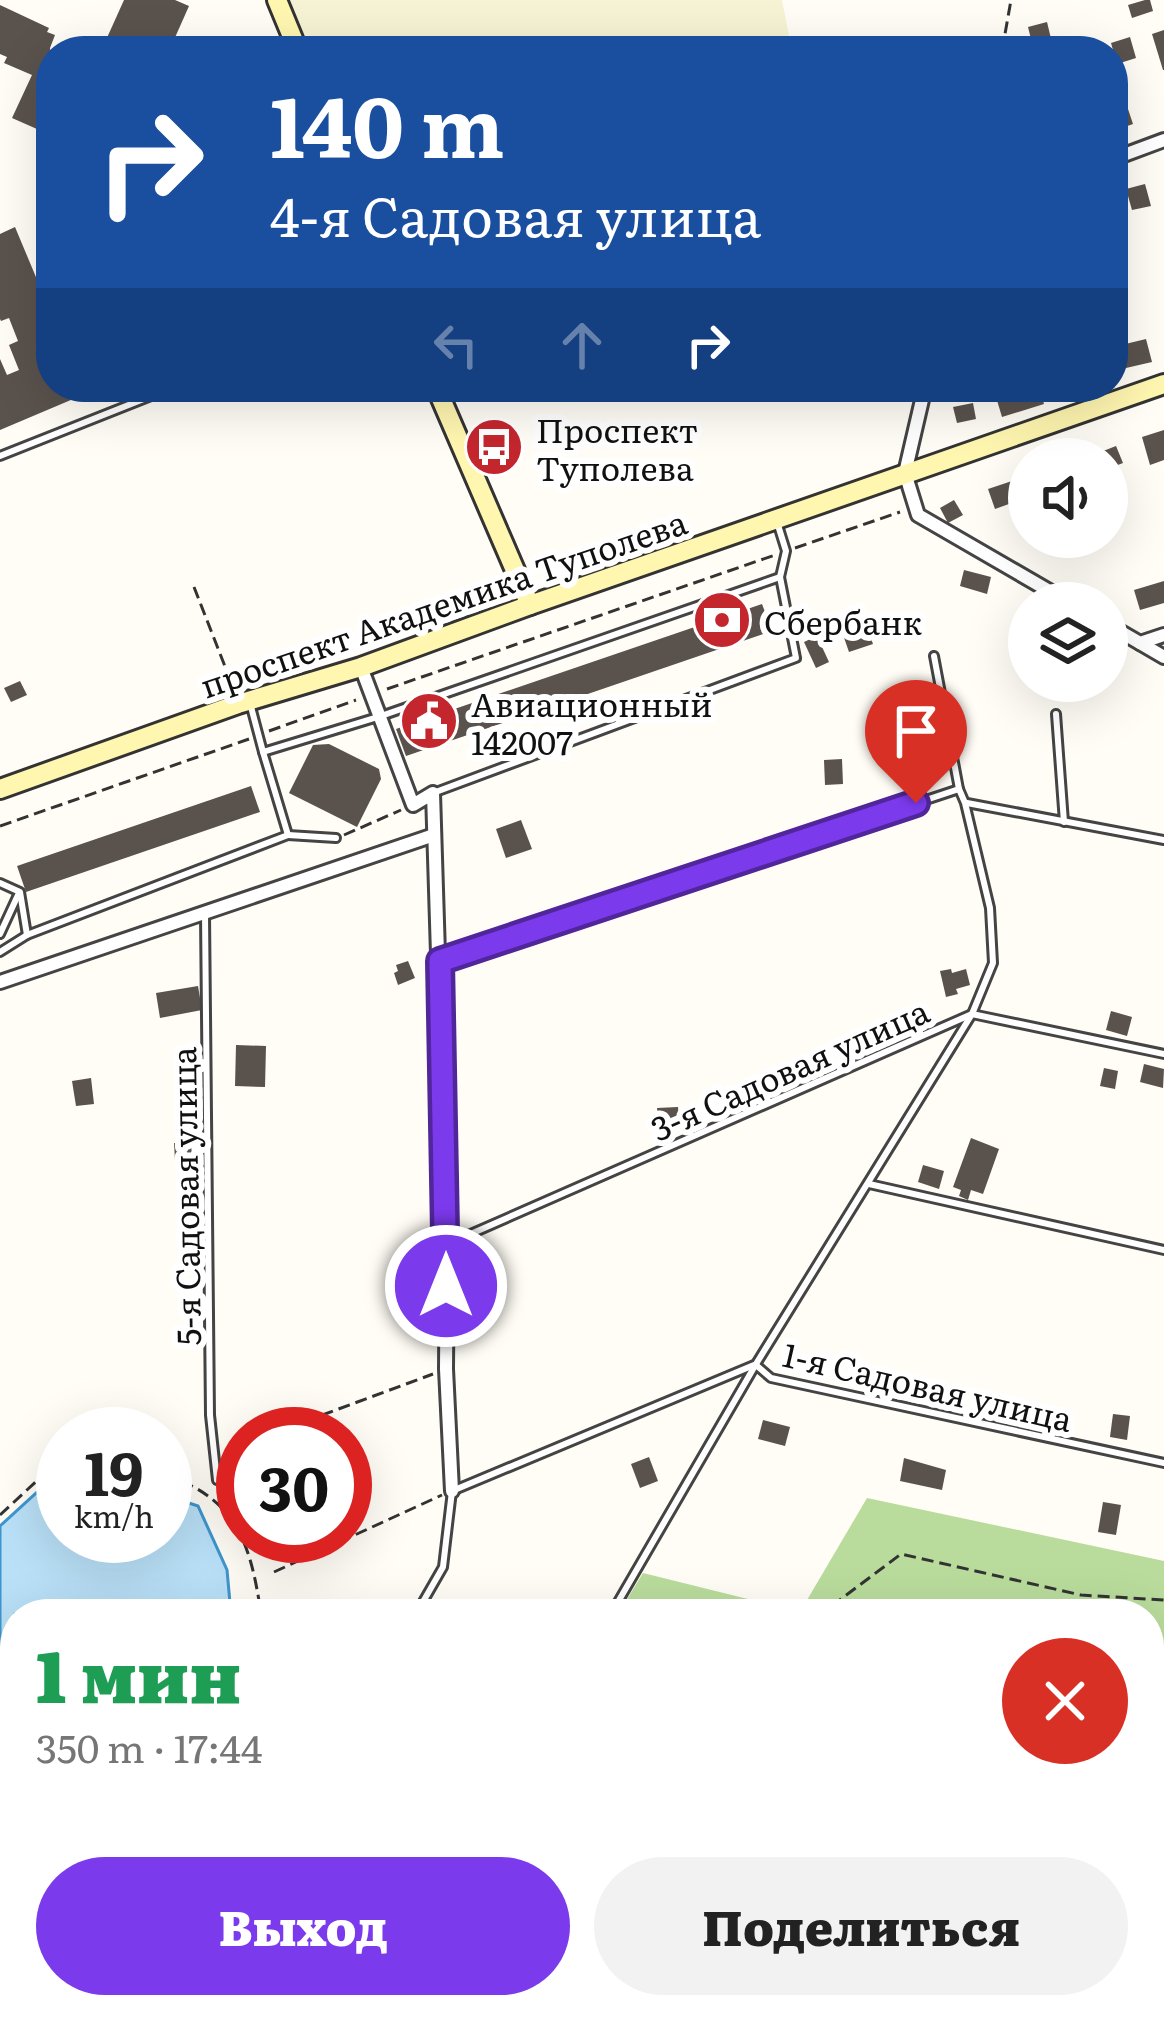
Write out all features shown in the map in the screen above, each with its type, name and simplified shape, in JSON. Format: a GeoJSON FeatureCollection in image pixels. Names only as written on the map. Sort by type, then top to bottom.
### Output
{"type":"FeatureCollection","features":[{"type":"Feature","properties":{"kind":"main road"},"geometry":{"type":"LineString","coordinates":[[277,0],[292,36]]}},
{"type":"Feature","properties":{"kind":"main road","name":"проспект Академика Туполева"},"geometry":{"type":"LineString","coordinates":[[1128,396],[1164,384]]}},
{"type":"Feature","properties":{"kind":"main road"},"geometry":{"type":"LineString","coordinates":[[442,402],[530,605]]}},
{"type":"Feature","properties":{"kind":"main road","name":"проспект Академика Туполева"},"geometry":{"type":"LineString","coordinates":[[0,789],[243,698],[361,667],[1112,402]]}},
{"type":"Feature","properties":{"kind":"street"},"geometry":{"type":"LineString","coordinates":[[1128,153],[1164,140]]}},
{"type":"Feature","properties":{"kind":"street"},"geometry":{"type":"LineString","coordinates":[[922,402],[905,473],[918,515],[1034,582]]}},
{"type":"Feature","properties":{"kind":"street"},"geometry":{"type":"LineString","coordinates":[[1140,644],[1164,635]]}},
{"type":"Feature","properties":{"kind":"street"},"geometry":{"type":"LineString","coordinates":[[1128,637],[1164,657]]}},
{"type":"Feature","properties":{"kind":"street"},"geometry":{"type":"LineString","coordinates":[[361,667],[413,805],[433,793],[452,1491]]}},
{"type":"Feature","properties":{"kind":"street"},"geometry":{"type":"LineString","coordinates":[[0,982],[434,835]]}},
{"type":"Feature","properties":{"kind":"lane"},"geometry":{"type":"LineString","coordinates":[[0,456],[136,402]]}},
{"type":"Feature","properties":{"kind":"lane"},"geometry":{"type":"LineString","coordinates":[[433,793],[796,658],[780,577],[786,551],[776,518]]}},
{"type":"Feature","properties":{"kind":"lane"},"geometry":{"type":"LineString","coordinates":[[263,752],[381,716],[780,577]]}},
{"type":"Feature","properties":{"kind":"lane"},"geometry":{"type":"LineString","coordinates":[[425,1599],[443,1567],[452,1491],[756,1364],[972,1014],[993,963],[990,908],[959,789],[934,656]]}},
{"type":"Feature","properties":{"kind":"lane"},"geometry":{"type":"LineString","coordinates":[[243,698],[259,735],[288,835]]}},
{"type":"Feature","properties":{"kind":"lane"},"geometry":{"type":"LineString","coordinates":[[1056,714],[1064,822]]}},
{"type":"Feature","properties":{"kind":"lane"},"geometry":{"type":"LineString","coordinates":[[440,961],[959,789]]}},
{"type":"Feature","properties":{"kind":"lane"},"geometry":{"type":"LineString","coordinates":[[965,802],[1164,841]]}},
{"type":"Feature","properties":{"kind":"lane"},"geometry":{"type":"LineString","coordinates":[[0,952],[27,934],[288,835],[337,838]]}},
{"type":"Feature","properties":{"kind":"lane"},"geometry":{"type":"LineString","coordinates":[[0,883],[20,892]]}},
{"type":"Feature","properties":{"kind":"lane"},"geometry":{"type":"LineString","coordinates":[[20,892],[27,934]]}},
{"type":"Feature","properties":{"kind":"lane"},"geometry":{"type":"LineString","coordinates":[[0,934],[20,892]]}},
{"type":"Feature","properties":{"kind":"lane","name":"5-я Садовая улица"},"geometry":{"type":"LineString","coordinates":[[205,911],[210,1415],[216,1472]]}},
{"type":"Feature","properties":{"kind":"lane","name":"3-я Садовая улица"},"geometry":{"type":"LineString","coordinates":[[446,1244],[972,1014],[1164,1054]]}},
{"type":"Feature","properties":{"kind":"lane"},"geometry":{"type":"LineString","coordinates":[[867,1184],[1164,1250]]}},
{"type":"Feature","properties":{"kind":"lane","name":"1-я Садовая улица"},"geometry":{"type":"LineString","coordinates":[[620,1599],[756,1364],[771,1378],[1164,1463]]}},
{"type":"Feature","properties":{"kind":"path"},"geometry":{"type":"LineString","coordinates":[[1005,36],[1011,0]]}},
{"type":"Feature","properties":{"kind":"path"},"geometry":{"type":"LineString","coordinates":[[0,826],[907,509],[918,515]]}},
{"type":"Feature","properties":{"kind":"path"},"geometry":{"type":"LineString","coordinates":[[194,586],[243,698]]}},
{"type":"Feature","properties":{"kind":"path"},"geometry":{"type":"LineString","coordinates":[[337,838],[413,805]]}},
{"type":"Feature","properties":{"kind":"path"},"geometry":{"type":"LineString","coordinates":[[344,1407],[446,1369]]}},
{"type":"Feature","properties":{"kind":"path"},"geometry":{"type":"LineString","coordinates":[[0,1515],[36,1482]]}},
{"type":"Feature","properties":{"kind":"path"},"geometry":{"type":"LineString","coordinates":[[192,1485],[218,1501],[243,1537],[259,1599]]}},
{"type":"Feature","properties":{"kind":"path"},"geometry":{"type":"LineString","coordinates":[[274,1572],[452,1491]]}},
{"type":"Feature","properties":{"kind":"path"},"geometry":{"type":"LineString","coordinates":[[841,1599],[901,1554],[1082,1594],[1150,1599]]}},
{"type":"Feature","properties":{"kind":"shaded area"},"geometry":{"type":"Polygon","coordinates":[[[290,0],[782,0],[789,36],[305,36],[290,0]]]}},
{"type":"Feature","properties":{"kind":"green space"},"geometry":{"type":"Polygon","coordinates":[[[867,1498],[1164,1561],[1164,1599],[808,1599],[867,1498]]]}},
{"type":"Feature","properties":{"kind":"green space"},"geometry":{"type":"Polygon","coordinates":[[[643,1573],[748,1599],[627,1599],[643,1573]]]}},
{"type":"Feature","properties":{"kind":"water"},"geometry":{"type":"Polygon","coordinates":[[[36,1493],[36,1563],[192,1563],[192,1504],[198,1506],[216,1546],[216,1563],[224,1563],[227,1570],[230,1599],[0,1599],[0,1526],[36,1493]]]}},
{"type":"Feature","properties":{"kind":"building"},"geometry":{"type":"Polygon","coordinates":[[[124,0],[175,0],[189,6],[176,36],[108,36],[124,0]]]}},
{"type":"Feature","properties":{"kind":"building"},"geometry":{"type":"Polygon","coordinates":[[[1150,0],[1153,11],[1132,18],[1128,5],[1150,0]]]}},
{"type":"Feature","properties":{"kind":"building"},"geometry":{"type":"Polygon","coordinates":[[[0,5],[55,35],[36,36],[36,129],[12,118],[32,75],[4,63],[7,57],[0,54],[0,5]]]}},
{"type":"Feature","properties":{"kind":"building"},"geometry":{"type":"Polygon","coordinates":[[[1047,22],[1050,36],[1030,36],[1028,27],[1047,22]]]}},
{"type":"Feature","properties":{"kind":"building"},"geometry":{"type":"Polygon","coordinates":[[[1164,30],[1164,70],[1163,70],[1152,34],[1164,30]]]}},
{"type":"Feature","properties":{"kind":"building"},"geometry":{"type":"Polygon","coordinates":[[[1128,38],[1136,58],[1128,61],[1128,38]]]}},
{"type":"Feature","properties":{"kind":"building"},"geometry":{"type":"Polygon","coordinates":[[[1145,184],[1151,206],[1132,210],[1128,188],[1145,184]]]}},
{"type":"Feature","properties":{"kind":"building"},"geometry":{"type":"Polygon","coordinates":[[[15,227],[36,277],[36,402],[66,402],[0,430],[0,359],[7,375],[19,370],[9,345],[18,341],[9,318],[0,319],[0,234],[15,227]]]}},
{"type":"Feature","properties":{"kind":"building"},"geometry":{"type":"Polygon","coordinates":[[[1146,339],[1152,362],[1128,368],[1128,343],[1146,339]]]}},
{"type":"Feature","properties":{"kind":"building"},"geometry":{"type":"Polygon","coordinates":[[[998,402],[1043,402],[1044,404],[1002,417],[998,402]]]}},
{"type":"Feature","properties":{"kind":"building"},"geometry":{"type":"Polygon","coordinates":[[[973,403],[976,419],[957,423],[953,407],[973,403]]]}},
{"type":"Feature","properties":{"kind":"building"},"geometry":{"type":"Polygon","coordinates":[[[1164,430],[1164,460],[1150,465],[1142,437],[1164,430]]]}},
{"type":"Feature","properties":{"kind":"building"},"geometry":{"type":"Polygon","coordinates":[[[1008,482],[1008,504],[995,509],[988,489],[1008,482]]]}},
{"type":"Feature","properties":{"kind":"building"},"geometry":{"type":"Polygon","coordinates":[[[954,500],[963,515],[948,523],[940,508],[954,500]]]}},
{"type":"Feature","properties":{"kind":"building"},"geometry":{"type":"Polygon","coordinates":[[[964,570],[991,577],[987,594],[960,586],[964,570]]]}},
{"type":"Feature","properties":{"kind":"building"},"geometry":{"type":"Polygon","coordinates":[[[1164,581],[1164,603],[1140,610],[1134,590],[1164,581]]]}},
{"type":"Feature","properties":{"kind":"building"},"geometry":{"type":"Polygon","coordinates":[[[762,604],[772,631],[406,756],[396,729],[762,604]]]}},
{"type":"Feature","properties":{"kind":"building"},"geometry":{"type":"Polygon","coordinates":[[[865,621],[873,644],[849,652],[841,629],[865,621]]]}},
{"type":"Feature","properties":{"kind":"building"},"geometry":{"type":"Polygon","coordinates":[[[817,636],[829,662],[816,668],[804,642],[817,636]]]}},
{"type":"Feature","properties":{"kind":"building"},"geometry":{"type":"Polygon","coordinates":[[[20,681],[27,695],[11,702],[4,688],[20,681]]]}},
{"type":"Feature","properties":{"kind":"building"},"geometry":{"type":"Polygon","coordinates":[[[329,744],[379,769],[381,779],[357,827],[289,793],[313,745],[329,744]]]}},
{"type":"Feature","properties":{"kind":"building"},"geometry":{"type":"Polygon","coordinates":[[[915,757],[923,783],[909,787],[901,761],[915,757]]]}},
{"type":"Feature","properties":{"kind":"building"},"geometry":{"type":"Polygon","coordinates":[[[842,759],[843,784],[825,785],[824,760],[842,759]]]}},
{"type":"Feature","properties":{"kind":"building"},"geometry":{"type":"Polygon","coordinates":[[[251,786],[260,812],[26,892],[17,866],[251,786]]]}},
{"type":"Feature","properties":{"kind":"building"},"geometry":{"type":"Polygon","coordinates":[[[521,820],[532,849],[506,858],[496,829],[521,820]]]}},
{"type":"Feature","properties":{"kind":"building"},"geometry":{"type":"Polygon","coordinates":[[[408,961],[415,978],[398,985],[396,965],[408,961]]]}},
{"type":"Feature","properties":{"kind":"building"},"geometry":{"type":"Polygon","coordinates":[[[951,969],[952,973],[966,969],[970,985],[946,997],[940,971],[951,969]]]}},
{"type":"Feature","properties":{"kind":"building"},"geometry":{"type":"Polygon","coordinates":[[[198,986],[202,1010],[160,1018],[156,993],[198,986]]]}},
{"type":"Feature","properties":{"kind":"building"},"geometry":{"type":"Polygon","coordinates":[[[1111,1011],[1132,1017],[1127,1036],[1106,1030],[1111,1011]]]}},
{"type":"Feature","properties":{"kind":"building"},"geometry":{"type":"Polygon","coordinates":[[[236,1045],[266,1046],[265,1087],[235,1086],[236,1045]]]}},
{"type":"Feature","properties":{"kind":"building"},"geometry":{"type":"Polygon","coordinates":[[[1144,1064],[1164,1069],[1163,1088],[1140,1082],[1144,1064]]]}},
{"type":"Feature","properties":{"kind":"building"},"geometry":{"type":"Polygon","coordinates":[[[1104,1068],[1118,1071],[1115,1089],[1100,1086],[1104,1068]]]}},
{"type":"Feature","properties":{"kind":"building"},"geometry":{"type":"Polygon","coordinates":[[[91,1078],[94,1104],[76,1106],[72,1081],[91,1078]]]}},
{"type":"Feature","properties":{"kind":"building"},"geometry":{"type":"Polygon","coordinates":[[[678,1107],[679,1125],[659,1127],[657,1108],[678,1107]]]}},
{"type":"Feature","properties":{"kind":"building"},"geometry":{"type":"Polygon","coordinates":[[[971,1138],[999,1149],[983,1194],[971,1190],[968,1200],[953,1187],[971,1138]]]}},
{"type":"Feature","properties":{"kind":"building"},"geometry":{"type":"Polygon","coordinates":[[[191,1142],[192,1159],[175,1160],[174,1143],[191,1142]]]}},
{"type":"Feature","properties":{"kind":"building"},"geometry":{"type":"Polygon","coordinates":[[[923,1165],[944,1171],[939,1189],[918,1182],[923,1165]]]}},
{"type":"Feature","properties":{"kind":"building"},"geometry":{"type":"Polygon","coordinates":[[[1015,1398],[1035,1403],[1029,1423],[1010,1418],[1015,1398]]]}},
{"type":"Feature","properties":{"kind":"building"},"geometry":{"type":"Polygon","coordinates":[[[1113,1414],[1130,1416],[1127,1440],[1110,1437],[1113,1414]]]}},
{"type":"Feature","properties":{"kind":"building"},"geometry":{"type":"Polygon","coordinates":[[[763,1420],[790,1427],[785,1446],[758,1439],[763,1420]]]}},
{"type":"Feature","properties":{"kind":"building"},"geometry":{"type":"Polygon","coordinates":[[[649,1457],[658,1481],[640,1488],[631,1464],[649,1457]]]}},
{"type":"Feature","properties":{"kind":"building"},"geometry":{"type":"Polygon","coordinates":[[[904,1458],[946,1470],[942,1490],[900,1481],[904,1458]]]}},
{"type":"Feature","properties":{"kind":"building"},"geometry":{"type":"Polygon","coordinates":[[[1103,1502],[1121,1505],[1116,1535],[1098,1532],[1103,1502]]]}},
{"type":"Feature","properties":{"kind":"place","name":"Проспект Туполева"},"geometry":{"type":"Point","coordinates":[494,447]}},
{"type":"Feature","properties":{"kind":"place","name":"Сбербанк"},"geometry":{"type":"Point","coordinates":[722,620]}},
{"type":"Feature","properties":{"kind":"place","name":"Авиационный 142007"},"geometry":{"type":"Point","coordinates":[429,721]}},
{"type":"Feature","properties":{"kind":"route"},"geometry":{"type":"LineString","coordinates":[[446,1286],[440,961],[916,803]]}}]}
